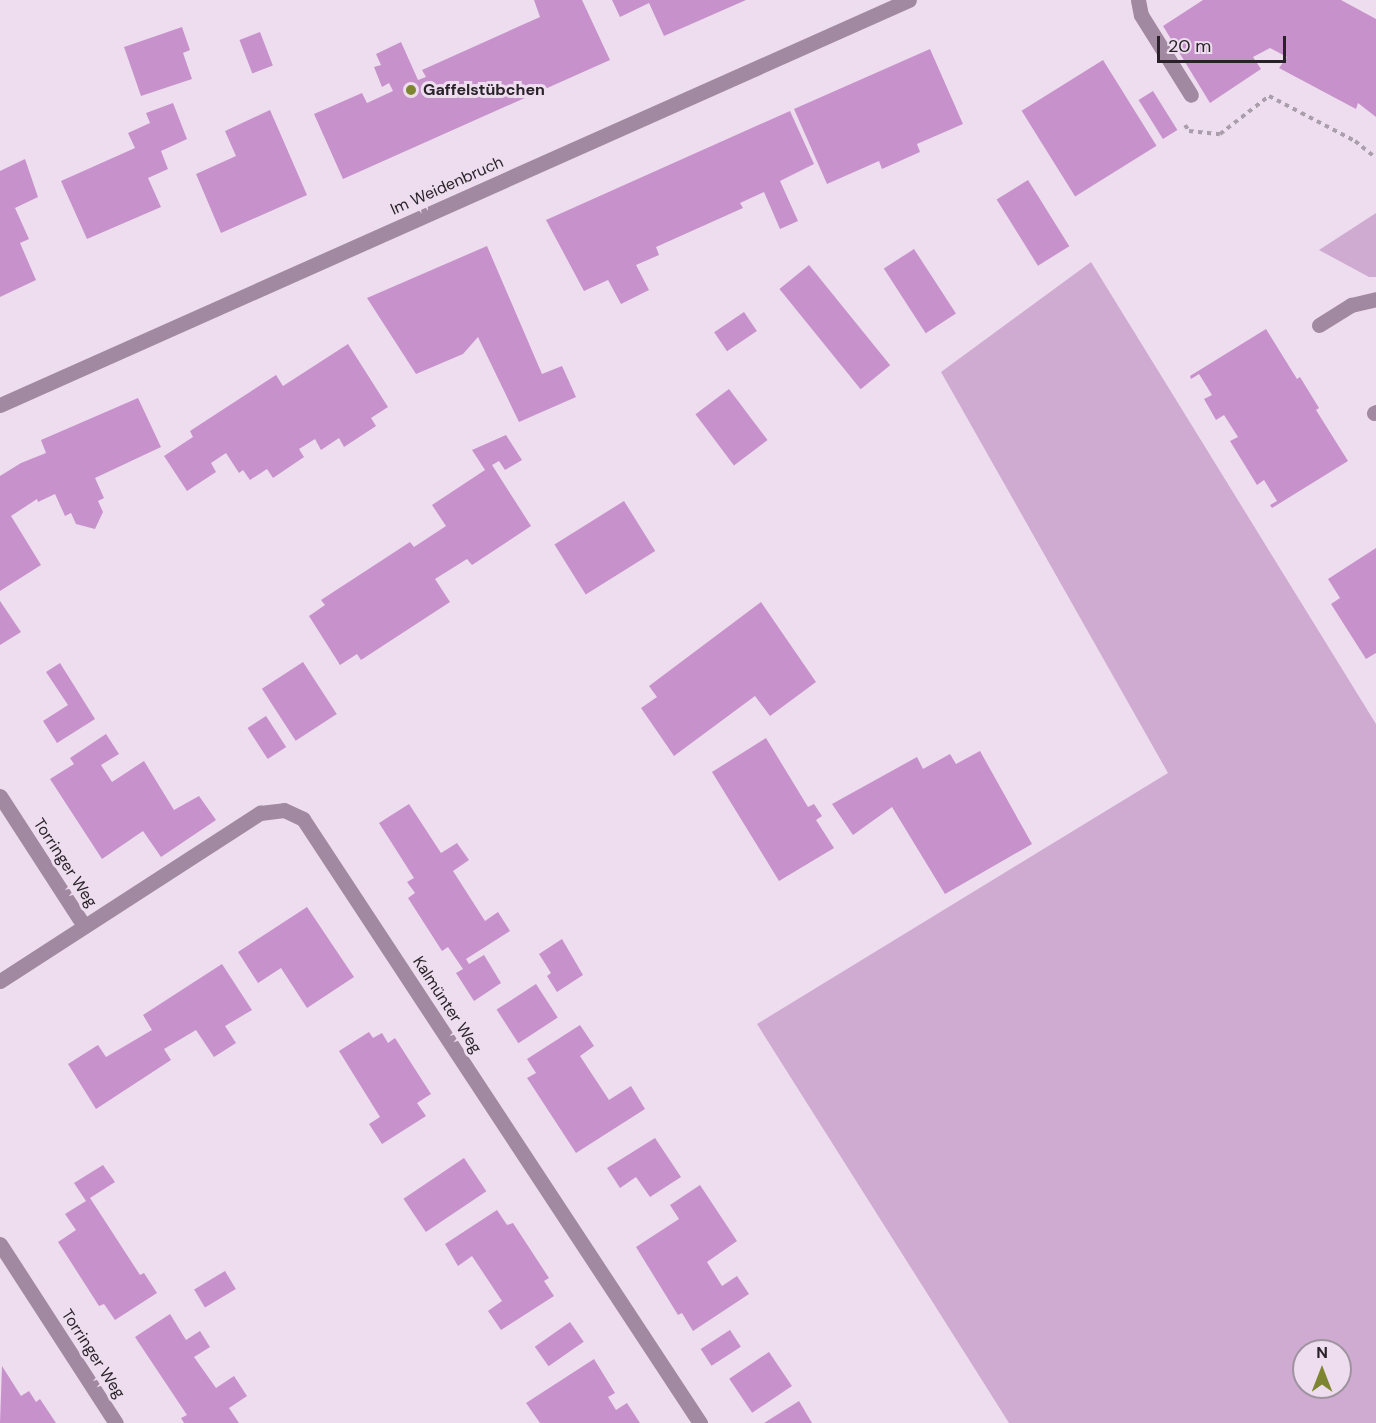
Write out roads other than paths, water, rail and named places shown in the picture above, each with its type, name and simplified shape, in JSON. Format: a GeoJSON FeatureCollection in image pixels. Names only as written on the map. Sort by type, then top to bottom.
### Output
{"type":"FeatureCollection","features":[{"type":"Feature","properties":{"kind":"street","name":"Im Weidenbruch"},"geometry":{"type":"LineString","coordinates":[[0,405],[909,0]]}},
{"type":"Feature","properties":{"kind":"street"},"geometry":{"type":"LineString","coordinates":[[1137,0],[1141,15],[1191,95]]}},
{"type":"Feature","properties":{"kind":"street"},"geometry":{"type":"LineString","coordinates":[[1319,325],[1351,305],[1376,298]]}},
{"type":"Feature","properties":{"kind":"street","name":"Torringer Weg"},"geometry":{"type":"LineString","coordinates":[[0,796],[84,926],[0,981]]}},
{"type":"Feature","properties":{"kind":"street","name":"Kalmünter Weg"},"geometry":{"type":"LineString","coordinates":[[84,926],[260,813],[284,810],[303,819],[700,1423]]}},
{"type":"Feature","properties":{"kind":"street","name":"Torringer Weg"},"geometry":{"type":"LineString","coordinates":[[0,1244],[116,1423]]}},
{"type":"Feature","properties":{"kind":"place","name":"Gaffelstübchen"},"geometry":{"type":"Point","coordinates":[411,90]}}]}
